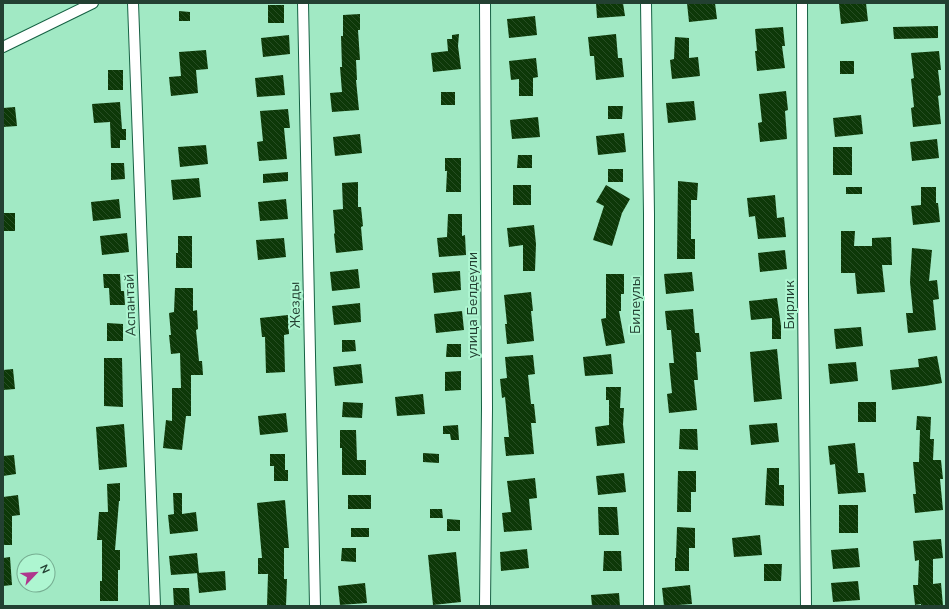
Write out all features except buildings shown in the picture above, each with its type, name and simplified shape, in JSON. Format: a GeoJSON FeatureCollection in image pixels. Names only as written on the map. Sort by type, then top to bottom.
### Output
{"type":"FeatureCollection","features":[{"type":"Feature","properties":{"kind":"street"},"geometry":{"type":"LineString","coordinates":[[3,47],[93,3]]}},
{"type":"Feature","properties":{"kind":"street","name":"Аспантай"},"geometry":{"type":"LineString","coordinates":[[133,3],[155,606]]}},
{"type":"Feature","properties":{"kind":"street","name":"Жезды"},"geometry":{"type":"LineString","coordinates":[[303,3],[314,606]]}},
{"type":"Feature","properties":{"kind":"street","name":"улица Белдеули"},"geometry":{"type":"LineString","coordinates":[[485,3],[487,408],[485,606]]}},
{"type":"Feature","properties":{"kind":"street","name":"Билеулы"},"geometry":{"type":"LineString","coordinates":[[646,3],[649,214],[649,606]]}},
{"type":"Feature","properties":{"kind":"street","name":"Бирлик"},"geometry":{"type":"LineString","coordinates":[[802,3],[806,606]]}}]}
